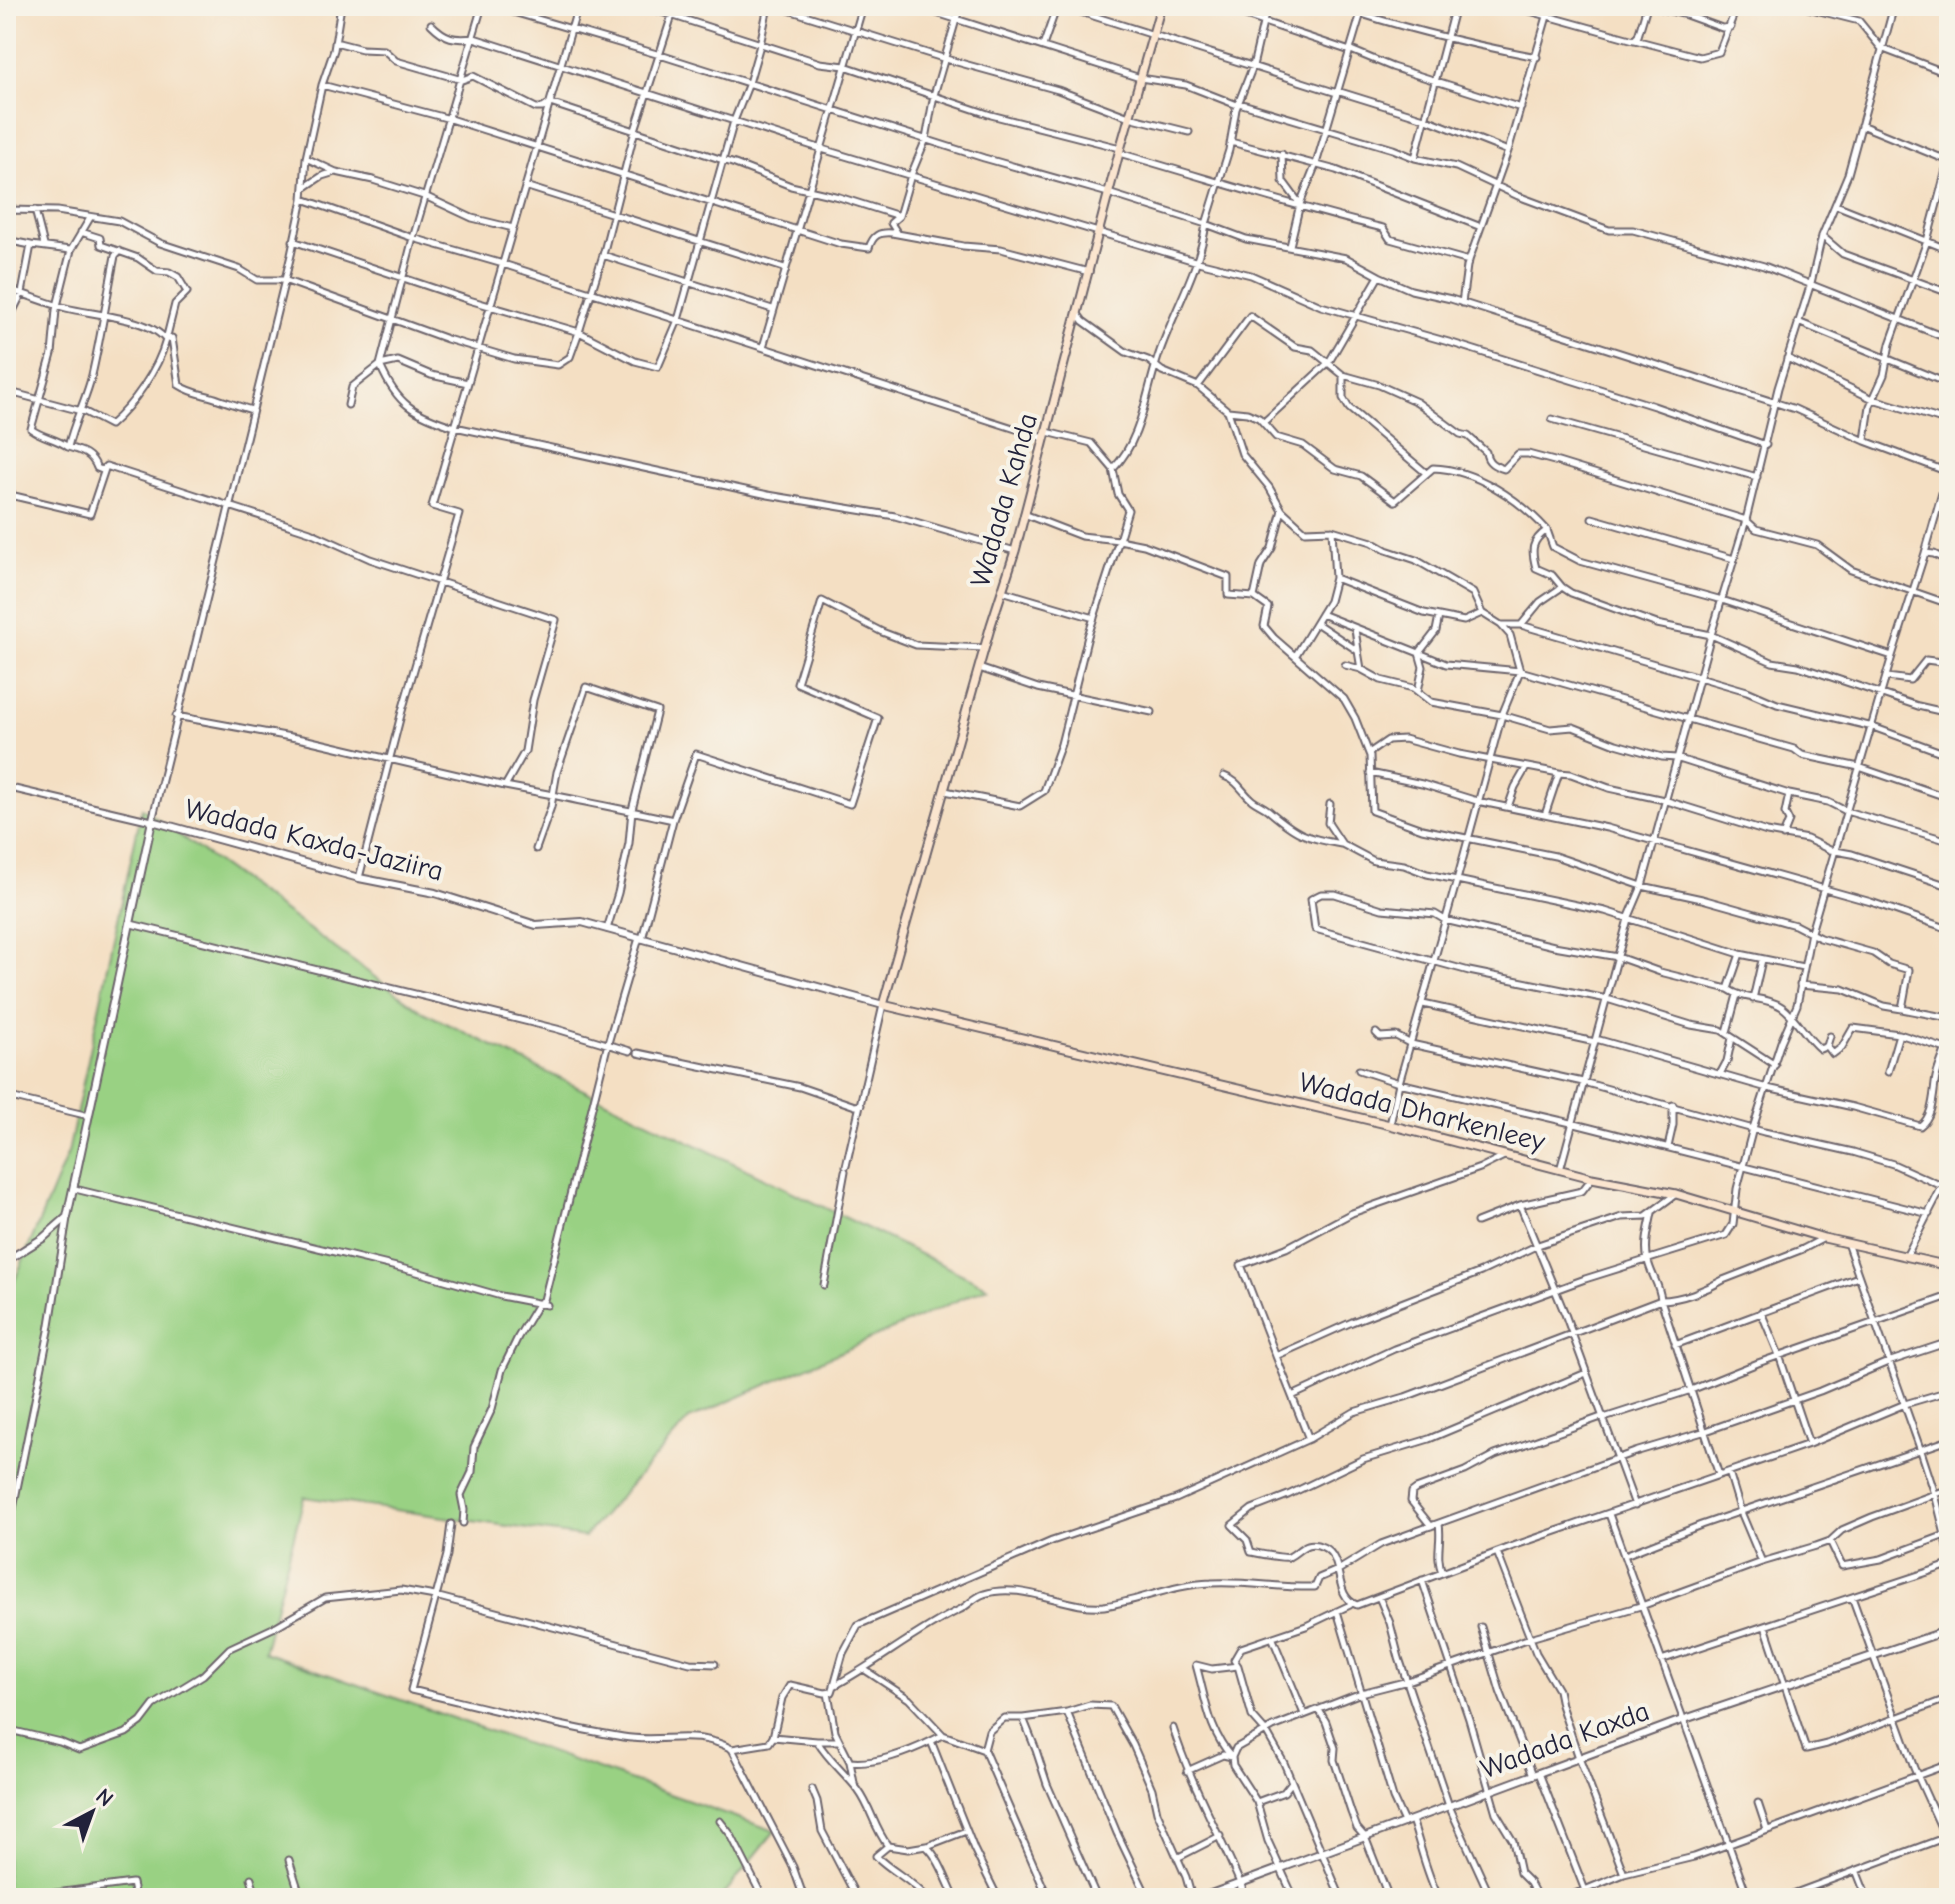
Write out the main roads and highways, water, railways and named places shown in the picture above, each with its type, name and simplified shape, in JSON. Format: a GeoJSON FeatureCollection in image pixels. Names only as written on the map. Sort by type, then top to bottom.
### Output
{"type":"FeatureCollection","features":[{"type":"Feature","properties":{"kind":"main road","name":"Wadada Kahda"},"geometry":{"type":"LineString","coordinates":[[883,1005],[1015,551],[1097,232],[1161,6]]}},
{"type":"Feature","properties":{"kind":"main road","name":"Wadada Dharkenleey"},"geometry":{"type":"LineString","coordinates":[[883,1005],[1390,1125],[1592,1178],[1676,1194],[1824,1238],[1949,1266]]}}]}
